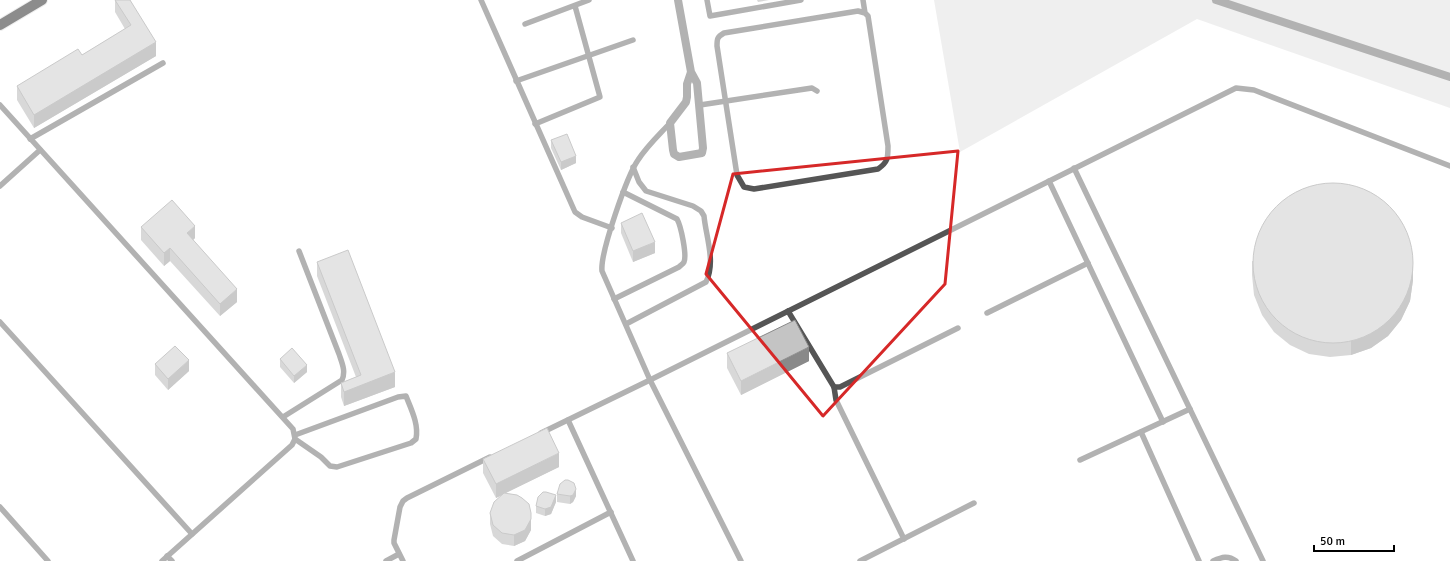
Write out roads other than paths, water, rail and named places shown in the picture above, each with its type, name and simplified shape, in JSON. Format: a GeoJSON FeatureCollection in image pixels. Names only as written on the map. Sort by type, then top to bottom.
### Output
{"type":"FeatureCollection","features":[{"type":"Feature","properties":{"kind":"main road"},"geometry":{"type":"LineString","coordinates":[[0,25],[42,0]]}},
{"type":"Feature","properties":{"kind":"street"},"geometry":{"type":"LineString","coordinates":[[678,0],[691,72],[697,83],[703,148],[702,153],[679,157],[674,154],[670,123],[686,102],[687,84],[691,72]]}},
{"type":"Feature","properties":{"kind":"street"},"geometry":{"type":"LineString","coordinates":[[1216,0],[1450,77]]}},
{"type":"Feature","properties":{"kind":"lane"},"geometry":{"type":"LineString","coordinates":[[481,0],[574,212],[582,217],[612,228]]}},
{"type":"Feature","properties":{"kind":"lane"},"geometry":{"type":"LineString","coordinates":[[525,24],[590,0]]}},
{"type":"Feature","properties":{"kind":"lane"},"geometry":{"type":"LineString","coordinates":[[707,0],[710,16],[801,0]]}},
{"type":"Feature","properties":{"kind":"lane"},"geometry":{"type":"LineString","coordinates":[[864,0],[865,13],[868,16],[888,146],[888,157],[884,165],[878,169],[754,189],[744,187],[737,175],[717,46],[718,36],[724,33],[858,11],[865,13]]}},
{"type":"Feature","properties":{"kind":"lane"},"geometry":{"type":"LineString","coordinates":[[535,124],[600,98],[576,6]]}},
{"type":"Feature","properties":{"kind":"lane"},"geometry":{"type":"LineString","coordinates":[[516,81],[633,40]]}},
{"type":"Feature","properties":{"kind":"lane"},"geometry":{"type":"LineString","coordinates":[[30,139],[163,63]]}},
{"type":"Feature","properties":{"kind":"lane"},"geometry":{"type":"LineString","coordinates":[[700,105],[812,88],[817,91]]}},
{"type":"Feature","properties":{"kind":"lane"},"geometry":{"type":"LineString","coordinates":[[533,437],[1236,88],[1254,90],[1450,166]]}},
{"type":"Feature","properties":{"kind":"lane"},"geometry":{"type":"LineString","coordinates":[[0,105],[293,429],[295,437],[292,445],[162,561]]}},
{"type":"Feature","properties":{"kind":"lane"},"geometry":{"type":"LineString","coordinates":[[670,123],[648,146],[634,167],[623,192],[602,258],[602,270],[650,380],[741,561]]}},
{"type":"Feature","properties":{"kind":"lane"},"geometry":{"type":"LineString","coordinates":[[0,186],[40,150]]}},
{"type":"Feature","properties":{"kind":"lane"},"geometry":{"type":"LineString","coordinates":[[626,324],[706,282],[709,276],[711,264],[704,216],[701,211],[693,206],[646,191],[642,188],[639,182],[634,167]]}},
{"type":"Feature","properties":{"kind":"lane"},"geometry":{"type":"LineString","coordinates":[[1074,168],[1263,561]]}},
{"type":"Feature","properties":{"kind":"lane"},"geometry":{"type":"LineString","coordinates":[[1049,181],[1163,422]]}},
{"type":"Feature","properties":{"kind":"lane"},"geometry":{"type":"LineString","coordinates":[[614,299],[679,267],[684,261],[685,255],[680,224],[677,219],[623,192]]}},
{"type":"Feature","properties":{"kind":"lane"},"geometry":{"type":"LineString","coordinates":[[283,417],[342,380],[344,375],[344,369],[339,354],[299,251]]}},
{"type":"Feature","properties":{"kind":"lane"},"geometry":{"type":"LineString","coordinates":[[986,313],[1088,263]]}},
{"type":"Feature","properties":{"kind":"lane"},"geometry":{"type":"LineString","coordinates":[[788,311],[834,387],[836,400],[904,539]]}},
{"type":"Feature","properties":{"kind":"lane"},"geometry":{"type":"LineString","coordinates":[[0,322],[192,534]]}},
{"type":"Feature","properties":{"kind":"lane"},"geometry":{"type":"LineString","coordinates":[[834,387],[840,387],[958,328]]}},
{"type":"Feature","properties":{"kind":"lane"},"geometry":{"type":"LineString","coordinates":[[398,396],[406,396],[418,431],[416,439],[411,442],[337,467],[330,466],[322,457],[295,437],[398,396]]}},
{"type":"Feature","properties":{"kind":"lane"},"geometry":{"type":"LineString","coordinates":[[1080,460],[1190,409]]}},
{"type":"Feature","properties":{"kind":"lane"},"geometry":{"type":"LineString","coordinates":[[568,420],[633,561]]}},
{"type":"Feature","properties":{"kind":"lane"},"geometry":{"type":"LineString","coordinates":[[1141,432],[1199,561]]}},
{"type":"Feature","properties":{"kind":"lane"},"geometry":{"type":"LineString","coordinates":[[403,561],[394,540],[400,507],[403,501],[498,454]]}},
{"type":"Feature","properties":{"kind":"lane"},"geometry":{"type":"LineString","coordinates":[[860,561],[974,504]]}},
{"type":"Feature","properties":{"kind":"lane"},"geometry":{"type":"LineString","coordinates":[[0,507],[48,561]]}},
{"type":"Feature","properties":{"kind":"lane"},"geometry":{"type":"LineString","coordinates":[[517,561],[611,512]]}},
{"type":"Feature","properties":{"kind":"lane"},"geometry":{"type":"LineString","coordinates":[[386,561],[399,554]]}},
{"type":"Feature","properties":{"kind":"lane"},"geometry":{"type":"LineString","coordinates":[[167,556],[172,561]]}},
{"type":"Feature","properties":{"kind":"lane"},"geometry":{"type":"LineString","coordinates":[[1214,561],[1227,557],[1236,561]]}}]}
